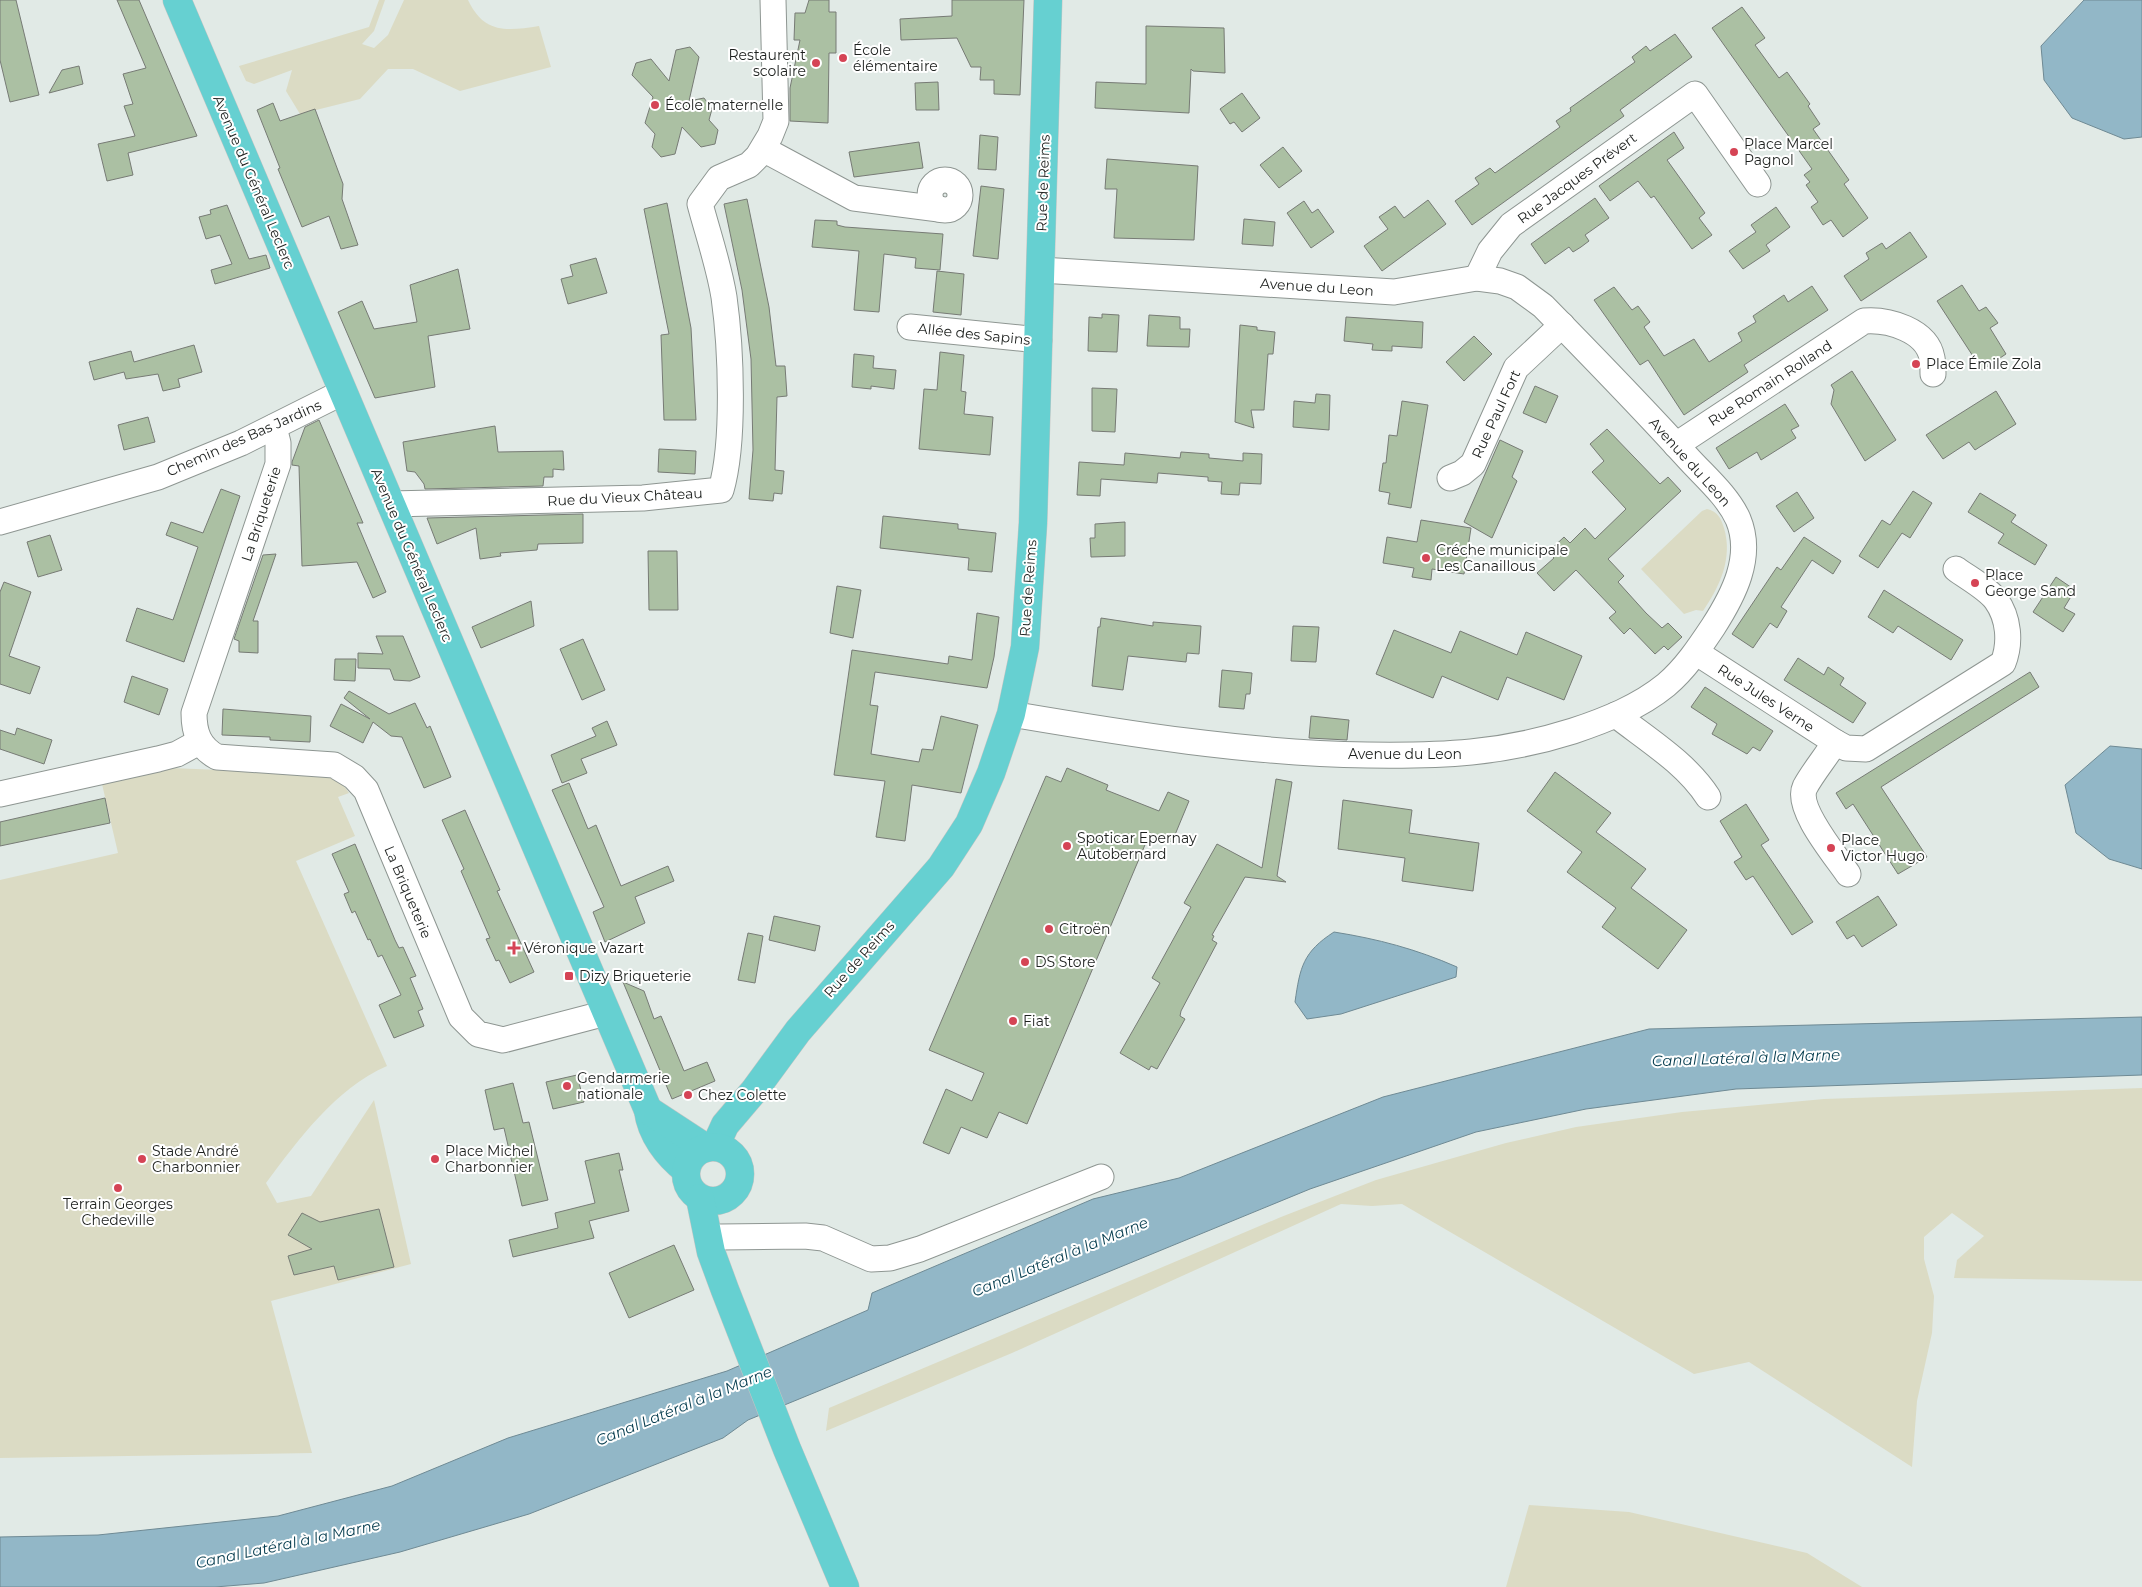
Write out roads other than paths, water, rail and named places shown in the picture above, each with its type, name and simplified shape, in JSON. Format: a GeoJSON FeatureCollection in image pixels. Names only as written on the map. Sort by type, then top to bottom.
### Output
{"type":"FeatureCollection","features":[{"type":"Feature","properties":{"kind":"main road","name":"Avenue du Général Leclerc"},"geometry":{"type":"LineString","coordinates":[[177,0],[648,1110],[649,1124],[674,1161],[686,1170]]}},
{"type":"Feature","properties":{"kind":"main road","name":"Rue de Reims"},"geometry":{"type":"LineString","coordinates":[[710,1147],[725,1125],[754,1091],[820,1004],[941,867],[969,824],[1011,714],[1025,646],[1033,523],[1048,0]]}},
{"type":"Feature","properties":{"kind":"main road","name":"Rue de Reims"},"geometry":{"type":"LineString","coordinates":[[739,1164],[740,1133],[754,1091]]}},
{"type":"Feature","properties":{"kind":"main road"},"geometry":{"type":"LineString","coordinates":[[648,1110],[710,1147],[725,1149],[733,1155],[739,1164],[741,1175],[738,1186],[731,1195],[717,1253],[721,1281]]}},
{"type":"Feature","properties":{"kind":"main road"},"geometry":{"type":"LineString","coordinates":[[710,1147],[696,1152],[690,1160],[686,1170],[687,1181],[700,1198],[710,1201],[721,1200],[731,1195]]}},
{"type":"Feature","properties":{"kind":"main road"},"geometry":{"type":"LineString","coordinates":[[700,1198],[711,1252],[721,1281],[787,1449],[845,1587]]}},
{"type":"Feature","properties":{"kind":"street","name":"Rue du Vieux Château"},"geometry":{"type":"LineString","coordinates":[[390,504],[643,498],[721,490],[727,470],[730,380],[724,296],[700,204],[720,178],[749,165],[763,149],[776,120],[773,0]]}},
{"type":"Feature","properties":{"kind":"street","name":"Rue Jacques Prévert"},"geometry":{"type":"LineString","coordinates":[[1477,278],[1490,251],[1511,225],[1695,94],[1758,184]]}},
{"type":"Feature","properties":{"kind":"street"},"geometry":{"type":"LineString","coordinates":[[763,149],[854,198],[939,209]]}},
{"type":"Feature","properties":{"kind":"street","name":"Avenue du Leon"},"geometry":{"type":"LineString","coordinates":[[1011,714],[1159,738],[1299,753],[1438,756],[1477,753],[1521,745],[1587,726],[1616,715],[1638,704],[1667,684],[1697,653],[1726,607],[1736,585],[1742,565],[1744,545],[1742,529],[1729,504],[1562,325],[1531,295],[1517,287],[1500,281],[1477,278],[1394,292],[1041,270]]}},
{"type":"Feature","properties":{"kind":"street","name":"Rue Romain Rolland"},"geometry":{"type":"LineString","coordinates":[[1676,445],[1864,320],[1888,322],[1915,335],[1927,345],[1930,351],[1933,374]]}},
{"type":"Feature","properties":{"kind":"street","name":"Rue Paul Fort"},"geometry":{"type":"LineString","coordinates":[[1450,478],[1462,473],[1473,464],[1516,368],[1562,325]]}},
{"type":"Feature","properties":{"kind":"street","name":"Allée des Sapins"},"geometry":{"type":"LineString","coordinates":[[910,327],[1039,340]]}},
{"type":"Feature","properties":{"kind":"street","name":"Chemin des Bas Jardins"},"geometry":{"type":"LineString","coordinates":[[0,522],[158,477],[274,427],[344,392]]}},
{"type":"Feature","properties":{"kind":"street","name":"La Briqueterie"},"geometry":{"type":"LineString","coordinates":[[274,427],[278,443],[278,464],[194,713],[194,725],[199,742],[205,750],[217,757],[334,765],[354,776],[366,790],[461,1017],[478,1034],[502,1040],[606,1013]]}},
{"type":"Feature","properties":{"kind":"street"},"geometry":{"type":"LineString","coordinates":[[1804,788],[2003,663],[2008,649],[2004,614],[1995,599],[1956,569]]}},
{"type":"Feature","properties":{"kind":"street","name":"Rue Jules Verne"},"geometry":{"type":"LineString","coordinates":[[1697,653],[1846,748],[1866,749]]}},
{"type":"Feature","properties":{"kind":"street"},"geometry":{"type":"LineString","coordinates":[[1616,715],[1681,765],[1698,781],[1708,798]]}},
{"type":"Feature","properties":{"kind":"street"},"geometry":{"type":"LineString","coordinates":[[0,794],[158,760],[177,754],[199,742]]}},
{"type":"Feature","properties":{"kind":"street"},"geometry":{"type":"LineString","coordinates":[[1836,742],[1804,788],[1803,799],[1806,812],[1848,874]]}},
{"type":"Feature","properties":{"kind":"street"},"geometry":{"type":"LineString","coordinates":[[720,1237],[805,1236],[823,1238],[871,1259],[890,1258],[920,1249],[1101,1177]]}},
{"type":"Feature","properties":{"kind":"water"},"geometry":{"type":"Polygon","coordinates":[[[2084,0],[2142,0],[2142,137],[2124,139],[2072,118],[2044,80],[2041,46],[2084,0]]]}},
{"type":"Feature","properties":{"kind":"water"},"geometry":{"type":"Polygon","coordinates":[[[2110,746],[2142,749],[2142,869],[2109,859],[2076,833],[2065,785],[2110,746]]]}},
{"type":"Feature","properties":{"kind":"water"},"geometry":{"type":"Polygon","coordinates":[[[1334,932],[1381,941],[1427,955],[1457,967],[1456,977],[1341,1014],[1307,1019],[1295,1002],[1301,970],[1309,954],[1334,932]]]}},
{"type":"Feature","properties":{"kind":"water","name":"Canal Latéral à la Marne"},"geometry":{"type":"Polygon","coordinates":[[[2142,1017],[2142,1075],[1736,1089],[1586,1109],[1476,1132],[1310,1189],[748,1420],[723,1438],[529,1514],[400,1552],[264,1583],[215,1587],[0,1587],[0,1537],[98,1535],[278,1516],[392,1486],[508,1438],[727,1371],[868,1310],[872,1293],[1093,1199],[1179,1178],[1383,1097],[1649,1029],[2142,1017]]]}},
{"type":"Feature","properties":{"kind":"place","name":"École élémentaire"},"geometry":{"type":"Point","coordinates":[843,58]}},
{"type":"Feature","properties":{"kind":"place","name":"Restaurent scolaire"},"geometry":{"type":"Point","coordinates":[816,63]}},
{"type":"Feature","properties":{"kind":"place","name":"École maternelle"},"geometry":{"type":"Point","coordinates":[655,105]}},
{"type":"Feature","properties":{"kind":"place","name":"Place Marcel Pagnol"},"geometry":{"type":"Point","coordinates":[1734,152]}},
{"type":"Feature","properties":{"kind":"place","name":"Place Émile Zola"},"geometry":{"type":"Point","coordinates":[1916,364]}},
{"type":"Feature","properties":{"kind":"place","name":"Créche municipale Les Canaillous"},"geometry":{"type":"Point","coordinates":[1426,558]}},
{"type":"Feature","properties":{"kind":"place","name":"Place George Sand"},"geometry":{"type":"Point","coordinates":[1975,583]}},
{"type":"Feature","properties":{"kind":"place","name":"Spoticar Epernay Autobernard"},"geometry":{"type":"Point","coordinates":[1067,846]}},
{"type":"Feature","properties":{"kind":"place","name":"Place Victor Hugo"},"geometry":{"type":"Point","coordinates":[1831,848]}},
{"type":"Feature","properties":{"kind":"place","name":"Citroën"},"geometry":{"type":"Point","coordinates":[1049,929]}},
{"type":"Feature","properties":{"kind":"place","name":"Véronique Vazart"},"geometry":{"type":"Point","coordinates":[514,948]}},
{"type":"Feature","properties":{"kind":"place","name":"DS Store"},"geometry":{"type":"Point","coordinates":[1025,962]}},
{"type":"Feature","properties":{"kind":"place","name":"Dizy Briqueterie"},"geometry":{"type":"Point","coordinates":[569,976]}},
{"type":"Feature","properties":{"kind":"place","name":"Fiat"},"geometry":{"type":"Point","coordinates":[1013,1021]}},
{"type":"Feature","properties":{"kind":"place","name":"Gendarmerie nationale"},"geometry":{"type":"Point","coordinates":[567,1086]}},
{"type":"Feature","properties":{"kind":"place","name":"Chez Colette"},"geometry":{"type":"Point","coordinates":[688,1095]}},
{"type":"Feature","properties":{"kind":"place","name":"Stade André Charbonnier"},"geometry":{"type":"Point","coordinates":[142,1159]}},
{"type":"Feature","properties":{"kind":"place","name":"Place Michel Charbonnier"},"geometry":{"type":"Point","coordinates":[435,1159]}},
{"type":"Feature","properties":{"kind":"place","name":"Terrain Georges Chedeville"},"geometry":{"type":"Point","coordinates":[118,1188]}}]}
